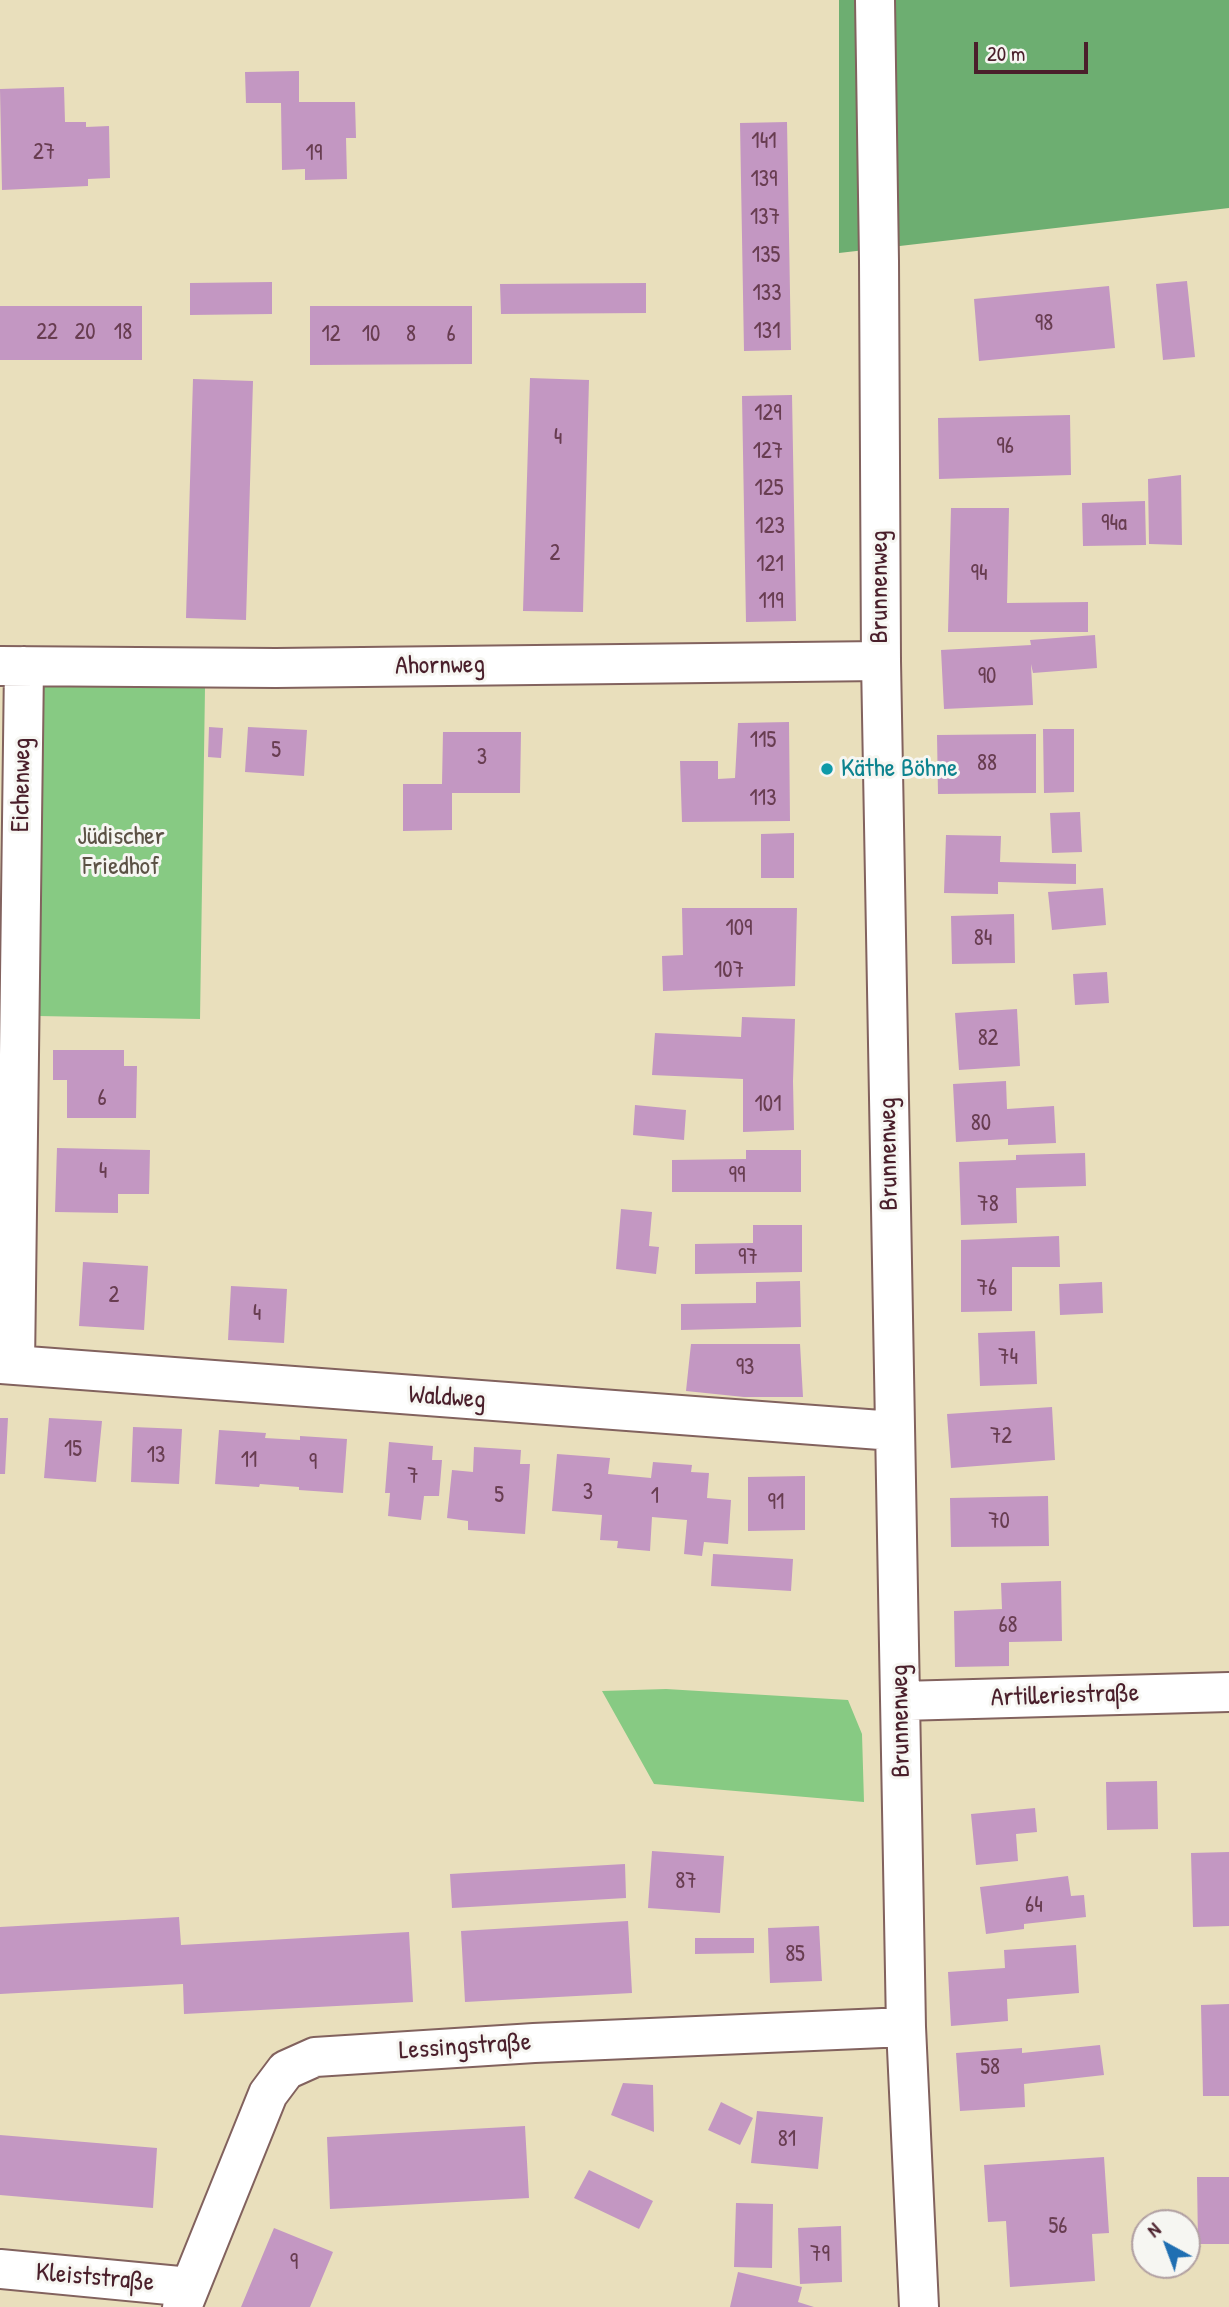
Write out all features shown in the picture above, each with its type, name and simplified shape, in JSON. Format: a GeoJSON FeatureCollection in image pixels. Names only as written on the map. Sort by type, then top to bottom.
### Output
{"type":"FeatureCollection","features":[{"type":"Feature","properties":{"kind":"street","name":"Brunnenweg"},"geometry":{"type":"LineString","coordinates":[[875,0],[881,661],[894,1431],[906,2027],[919,2307]]}},
{"type":"Feature","properties":{"kind":"street","name":"Ahornweg"},"geometry":{"type":"LineString","coordinates":[[12,666],[276,668],[881,661]]}},
{"type":"Feature","properties":{"kind":"street","name":"Eichenweg"},"geometry":{"type":"LineString","coordinates":[[7,1365],[12,666]]}},
{"type":"Feature","properties":{"kind":"street","name":"Waldweg"},"geometry":{"type":"LineString","coordinates":[[7,1365],[894,1431]]}},
{"type":"Feature","properties":{"kind":"street","name":"Artilleriestraße"},"geometry":{"type":"LineString","coordinates":[[901,1701],[1229,1692]]}},
{"type":"Feature","properties":{"kind":"street","name":"Lessingstraße"},"geometry":{"type":"LineString","coordinates":[[186,2297],[268,2094],[286,2070],[315,2057],[534,2043],[906,2027]]}},
{"type":"Feature","properties":{"kind":"street","name":"Kleiststraße"},"geometry":{"type":"LineString","coordinates":[[0,2269],[186,2297]]}},
{"type":"Feature","properties":{"kind":"green space"},"geometry":{"type":"Polygon","coordinates":[[[839,0],[1229,0],[1229,208],[839,253],[839,0]]]}},
{"type":"Feature","properties":{"kind":"green space","name":"Jüdischer Friedhof"},"geometry":{"type":"Polygon","coordinates":[[[43,686],[205,688],[200,1019],[38,1016],[43,686]]]}},
{"type":"Feature","properties":{"kind":"green space"},"geometry":{"type":"Polygon","coordinates":[[[666,1689],[848,1700],[862,1734],[864,1802],[654,1784],[602,1691],[666,1689]]]}},
{"type":"Feature","properties":{"kind":"building"},"geometry":{"type":"Polygon","coordinates":[[[299,71],[299,102],[355,102],[356,138],[346,138],[347,179],[305,180],[305,169],[282,170],[281,103],[246,103],[245,72],[299,71]]]}},
{"type":"Feature","properties":{"kind":"building"},"geometry":{"type":"Polygon","coordinates":[[[64,87],[65,122],[86,122],[86,127],[109,126],[110,178],[88,179],[88,186],[2,190],[0,89],[64,87]]]}},
{"type":"Feature","properties":{"kind":"building"},"geometry":{"type":"Polygon","coordinates":[[[787,122],[791,350],[744,351],[740,123],[787,122]]]}},
{"type":"Feature","properties":{"kind":"building"},"geometry":{"type":"Polygon","coordinates":[[[1187,281],[1195,357],[1163,360],[1156,284],[1187,281]]]}},
{"type":"Feature","properties":{"kind":"building"},"geometry":{"type":"Polygon","coordinates":[[[272,282],[272,314],[190,315],[190,283],[272,282]]]}},
{"type":"Feature","properties":{"kind":"building"},"geometry":{"type":"Polygon","coordinates":[[[646,283],[646,313],[501,314],[500,284],[646,283]]]}},
{"type":"Feature","properties":{"kind":"building"},"geometry":{"type":"Polygon","coordinates":[[[1109,286],[1115,348],[979,361],[974,299],[1109,286]]]}},
{"type":"Feature","properties":{"kind":"building"},"geometry":{"type":"Polygon","coordinates":[[[0,306],[142,306],[142,360],[0,360],[0,306]]]}},
{"type":"Feature","properties":{"kind":"building"},"geometry":{"type":"Polygon","coordinates":[[[310,306],[472,306],[472,364],[310,365],[310,306]]]}},
{"type":"Feature","properties":{"kind":"building"},"geometry":{"type":"Polygon","coordinates":[[[530,378],[589,380],[583,612],[523,611],[530,378]]]}},
{"type":"Feature","properties":{"kind":"building"},"geometry":{"type":"Polygon","coordinates":[[[193,379],[253,381],[246,620],[186,618],[193,379]]]}},
{"type":"Feature","properties":{"kind":"building"},"geometry":{"type":"Polygon","coordinates":[[[792,395],[796,621],[746,622],[742,396],[792,395]]]}},
{"type":"Feature","properties":{"kind":"building"},"geometry":{"type":"Polygon","coordinates":[[[1070,415],[1071,475],[939,479],[938,418],[1070,415]]]}},
{"type":"Feature","properties":{"kind":"building"},"geometry":{"type":"Polygon","coordinates":[[[1181,475],[1182,545],[1149,544],[1148,479],[1181,475]]]}},
{"type":"Feature","properties":{"kind":"building"},"geometry":{"type":"Polygon","coordinates":[[[1145,501],[1146,545],[1083,546],[1082,503],[1145,501]]]}},
{"type":"Feature","properties":{"kind":"building"},"geometry":{"type":"Polygon","coordinates":[[[951,508],[1009,508],[1007,603],[1088,602],[1088,632],[948,632],[951,508]]]}},
{"type":"Feature","properties":{"kind":"building"},"geometry":{"type":"Polygon","coordinates":[[[1095,635],[1097,668],[1033,673],[1031,664],[1033,705],[944,709],[941,650],[1031,645],[1030,640],[1095,635]]]}},
{"type":"Feature","properties":{"kind":"building"},"geometry":{"type":"Polygon","coordinates":[[[789,722],[790,821],[682,822],[680,761],[718,761],[718,779],[735,778],[738,723],[789,722]]]}},
{"type":"Feature","properties":{"kind":"building"},"geometry":{"type":"Polygon","coordinates":[[[209,727],[223,728],[221,758],[208,757],[209,727]]]}},
{"type":"Feature","properties":{"kind":"building"},"geometry":{"type":"Polygon","coordinates":[[[248,727],[307,730],[304,776],[245,772],[248,727]]]}},
{"type":"Feature","properties":{"kind":"building"},"geometry":{"type":"Polygon","coordinates":[[[1043,729],[1074,729],[1074,792],[1044,793],[1043,729]]]}},
{"type":"Feature","properties":{"kind":"building"},"geometry":{"type":"Polygon","coordinates":[[[443,732],[521,732],[520,793],[452,793],[452,830],[403,831],[403,784],[442,784],[443,732]]]}},
{"type":"Feature","properties":{"kind":"building"},"geometry":{"type":"Polygon","coordinates":[[[1036,734],[1036,793],[938,794],[937,735],[1036,734]]]}},
{"type":"Feature","properties":{"kind":"building"},"geometry":{"type":"Polygon","coordinates":[[[1080,812],[1082,852],[1052,853],[1050,813],[1080,812]]]}},
{"type":"Feature","properties":{"kind":"building"},"geometry":{"type":"Polygon","coordinates":[[[794,833],[794,878],[761,878],[761,834],[794,833]]]}},
{"type":"Feature","properties":{"kind":"building"},"geometry":{"type":"Polygon","coordinates":[[[946,835],[1001,836],[1000,862],[1076,864],[1076,884],[998,882],[998,894],[944,893],[946,835]]]}},
{"type":"Feature","properties":{"kind":"building"},"geometry":{"type":"Polygon","coordinates":[[[1103,888],[1106,925],[1052,930],[1048,892],[1103,888]]]}},
{"type":"Feature","properties":{"kind":"building"},"geometry":{"type":"Polygon","coordinates":[[[682,908],[797,908],[795,986],[663,991],[662,956],[683,955],[682,908]]]}},
{"type":"Feature","properties":{"kind":"building"},"geometry":{"type":"Polygon","coordinates":[[[1014,914],[1015,963],[952,964],[951,916],[1014,914]]]}},
{"type":"Feature","properties":{"kind":"building"},"geometry":{"type":"Polygon","coordinates":[[[1107,972],[1109,1003],[1075,1005],[1073,974],[1107,972]]]}},
{"type":"Feature","properties":{"kind":"building"},"geometry":{"type":"Polygon","coordinates":[[[1017,1009],[1020,1066],[959,1070],[955,1013],[1017,1009]]]}},
{"type":"Feature","properties":{"kind":"building"},"geometry":{"type":"Polygon","coordinates":[[[742,1017],[795,1019],[794,1130],[743,1132],[743,1079],[652,1075],[655,1033],[741,1037],[742,1017]]]}},
{"type":"Feature","properties":{"kind":"building"},"geometry":{"type":"Polygon","coordinates":[[[53,1050],[124,1050],[124,1066],[137,1066],[136,1118],[67,1118],[67,1080],[53,1080],[53,1050]]]}},
{"type":"Feature","properties":{"kind":"building"},"geometry":{"type":"Polygon","coordinates":[[[1006,1081],[1007,1109],[1054,1106],[1056,1143],[1008,1145],[1008,1139],[956,1142],[953,1084],[1006,1081]]]}},
{"type":"Feature","properties":{"kind":"building"},"geometry":{"type":"Polygon","coordinates":[[[635,1105],[686,1110],[684,1140],[633,1135],[635,1105]]]}},
{"type":"Feature","properties":{"kind":"building"},"geometry":{"type":"Polygon","coordinates":[[[57,1148],[150,1150],[149,1194],[118,1194],[118,1213],[55,1212],[57,1148]]]}},
{"type":"Feature","properties":{"kind":"building"},"geometry":{"type":"Polygon","coordinates":[[[746,1150],[801,1150],[801,1192],[672,1192],[672,1160],[746,1159],[746,1150]]]}},
{"type":"Feature","properties":{"kind":"building"},"geometry":{"type":"Polygon","coordinates":[[[1085,1153],[1086,1186],[1016,1188],[1017,1223],[961,1225],[959,1162],[1016,1160],[1016,1155],[1085,1153]]]}},
{"type":"Feature","properties":{"kind":"building"},"geometry":{"type":"Polygon","coordinates":[[[621,1209],[652,1212],[649,1246],[659,1247],[656,1274],[616,1269],[621,1209]]]}},
{"type":"Feature","properties":{"kind":"building"},"geometry":{"type":"Polygon","coordinates":[[[753,1225],[802,1225],[802,1272],[695,1274],[695,1244],[753,1243],[753,1225]]]}},
{"type":"Feature","properties":{"kind":"building"},"geometry":{"type":"Polygon","coordinates":[[[1059,1236],[1060,1267],[1012,1267],[1012,1311],[961,1312],[961,1240],[1059,1236]]]}},
{"type":"Feature","properties":{"kind":"building"},"geometry":{"type":"Polygon","coordinates":[[[83,1262],[148,1266],[144,1330],[79,1326],[83,1262]]]}},
{"type":"Feature","properties":{"kind":"building"},"geometry":{"type":"Polygon","coordinates":[[[800,1281],[801,1327],[681,1330],[681,1304],[756,1303],[756,1282],[800,1281]]]}},
{"type":"Feature","properties":{"kind":"building"},"geometry":{"type":"Polygon","coordinates":[[[1102,1282],[1103,1313],[1060,1315],[1059,1284],[1102,1282]]]}},
{"type":"Feature","properties":{"kind":"building"},"geometry":{"type":"Polygon","coordinates":[[[231,1286],[287,1289],[284,1343],[228,1340],[231,1286]]]}},
{"type":"Feature","properties":{"kind":"building"},"geometry":{"type":"Polygon","coordinates":[[[1035,1331],[1037,1384],[980,1386],[978,1333],[1035,1331]]]}},
{"type":"Feature","properties":{"kind":"building"},"geometry":{"type":"Polygon","coordinates":[[[691,1344],[800,1344],[803,1397],[744,1397],[686,1391],[691,1344]]]}},
{"type":"Feature","properties":{"kind":"building"},"geometry":{"type":"Polygon","coordinates":[[[1052,1407],[1055,1460],[951,1468],[947,1414],[1052,1407]]]}},
{"type":"Feature","properties":{"kind":"building"},"geometry":{"type":"Polygon","coordinates":[[[0,1418],[8,1418],[5,1474],[0,1474],[0,1418]]]}},
{"type":"Feature","properties":{"kind":"building"},"geometry":{"type":"Polygon","coordinates":[[[49,1418],[102,1421],[96,1482],[44,1478],[49,1418]]]}},
{"type":"Feature","properties":{"kind":"building"},"geometry":{"type":"Polygon","coordinates":[[[133,1427],[182,1429],[179,1484],[131,1482],[133,1427]]]}},
{"type":"Feature","properties":{"kind":"building"},"geometry":{"type":"Polygon","coordinates":[[[219,1430],[266,1433],[265,1438],[300,1440],[300,1436],[347,1439],[343,1493],[260,1484],[259,1487],[215,1484],[219,1430]]]}},
{"type":"Feature","properties":{"kind":"building"},"geometry":{"type":"Polygon","coordinates":[[[389,1442],[433,1446],[432,1460],[442,1460],[439,1496],[424,1496],[421,1520],[388,1516],[390,1493],[385,1493],[389,1442]]]}},
{"type":"Feature","properties":{"kind":"building"},"geometry":{"type":"Polygon","coordinates":[[[474,1447],[521,1450],[520,1464],[530,1464],[525,1534],[468,1530],[468,1521],[447,1518],[452,1470],[473,1472],[474,1447]]]}},
{"type":"Feature","properties":{"kind":"building"},"geometry":{"type":"Polygon","coordinates":[[[557,1454],[610,1458],[608,1474],[651,1478],[653,1462],[692,1465],[691,1472],[709,1473],[707,1498],[731,1500],[728,1544],[704,1542],[702,1556],[684,1554],[687,1520],[652,1517],[650,1551],[617,1548],[618,1541],[600,1540],[602,1515],[552,1511],[557,1454]]]}},
{"type":"Feature","properties":{"kind":"building"},"geometry":{"type":"Polygon","coordinates":[[[805,1476],[805,1530],[748,1531],[748,1477],[805,1476]]]}},
{"type":"Feature","properties":{"kind":"building"},"geometry":{"type":"Polygon","coordinates":[[[1048,1496],[1049,1546],[951,1547],[950,1498],[1048,1496]]]}},
{"type":"Feature","properties":{"kind":"building"},"geometry":{"type":"Polygon","coordinates":[[[713,1554],[793,1559],[791,1591],[711,1586],[713,1554]]]}},
{"type":"Feature","properties":{"kind":"building"},"geometry":{"type":"Polygon","coordinates":[[[1061,1581],[1062,1641],[1009,1642],[1009,1666],[955,1667],[954,1611],[1002,1609],[1001,1583],[1061,1581]]]}},
{"type":"Feature","properties":{"kind":"building"},"geometry":{"type":"Polygon","coordinates":[[[1157,1781],[1158,1829],[1107,1830],[1106,1782],[1157,1781]]]}},
{"type":"Feature","properties":{"kind":"building"},"geometry":{"type":"Polygon","coordinates":[[[1035,1808],[1037,1832],[1016,1834],[1018,1861],[976,1865],[971,1814],[1035,1808]]]}},
{"type":"Feature","properties":{"kind":"building"},"geometry":{"type":"Polygon","coordinates":[[[652,1851],[724,1856],[720,1913],[648,1908],[652,1851]]]}},
{"type":"Feature","properties":{"kind":"building"},"geometry":{"type":"Polygon","coordinates":[[[1229,1852],[1229,1926],[1193,1927],[1191,1853],[1229,1852]]]}},
{"type":"Feature","properties":{"kind":"building"},"geometry":{"type":"Polygon","coordinates":[[[625,1864],[626,1898],[452,1908],[450,1874],[625,1864]]]}},
{"type":"Feature","properties":{"kind":"building"},"geometry":{"type":"Polygon","coordinates":[[[1068,1876],[1071,1896],[1084,1895],[1086,1917],[1024,1924],[1024,1929],[986,1934],[980,1887],[1068,1876]]]}},
{"type":"Feature","properties":{"kind":"building"},"geometry":{"type":"Polygon","coordinates":[[[179,1917],[181,1945],[409,1932],[413,2002],[184,2014],[183,1984],[0,1994],[0,1927],[179,1917]]]}},
{"type":"Feature","properties":{"kind":"building"},"geometry":{"type":"Polygon","coordinates":[[[628,1921],[632,1993],[465,2002],[461,1931],[628,1921]]]}},
{"type":"Feature","properties":{"kind":"building"},"geometry":{"type":"Polygon","coordinates":[[[819,1926],[822,1981],[770,1983],[768,1928],[819,1926]]]}},
{"type":"Feature","properties":{"kind":"building"},"geometry":{"type":"Polygon","coordinates":[[[695,1938],[754,1938],[754,1953],[695,1954],[695,1938]]]}},
{"type":"Feature","properties":{"kind":"building"},"geometry":{"type":"Polygon","coordinates":[[[1076,1945],[1079,1993],[1007,1999],[1008,2021],[951,2026],[948,1972],[1005,1968],[1004,1950],[1076,1945]]]}},
{"type":"Feature","properties":{"kind":"building"},"geometry":{"type":"Polygon","coordinates":[[[1229,2004],[1229,2096],[1203,2096],[1201,2005],[1229,2004]]]}},
{"type":"Feature","properties":{"kind":"building"},"geometry":{"type":"Polygon","coordinates":[[[1100,2045],[1104,2075],[1024,2084],[1025,2107],[960,2111],[956,2053],[1022,2048],[1022,2053],[1100,2045]]]}},
{"type":"Feature","properties":{"kind":"building"},"geometry":{"type":"Polygon","coordinates":[[[623,2083],[653,2085],[654,2132],[611,2115],[623,2083]]]}},
{"type":"Feature","properties":{"kind":"building"},"geometry":{"type":"Polygon","coordinates":[[[721,2102],[753,2118],[740,2145],[708,2130],[721,2102]]]}},
{"type":"Feature","properties":{"kind":"building"},"geometry":{"type":"Polygon","coordinates":[[[757,2111],[823,2117],[818,2169],[751,2163],[757,2111]]]}},
{"type":"Feature","properties":{"kind":"building"},"geometry":{"type":"Polygon","coordinates":[[[525,2126],[529,2198],[330,2209],[327,2137],[525,2126]]]}},
{"type":"Feature","properties":{"kind":"building"},"geometry":{"type":"Polygon","coordinates":[[[0,2135],[157,2148],[153,2208],[0,2195],[0,2135]]]}},
{"type":"Feature","properties":{"kind":"building"},"geometry":{"type":"Polygon","coordinates":[[[1104,2157],[1109,2233],[1092,2234],[1095,2281],[1010,2287],[1006,2221],[988,2222],[984,2165],[1104,2157]]]}},
{"type":"Feature","properties":{"kind":"building"},"geometry":{"type":"Polygon","coordinates":[[[589,2170],[653,2201],[639,2229],[574,2198],[589,2170]]]}},
{"type":"Feature","properties":{"kind":"building"},"geometry":{"type":"Polygon","coordinates":[[[1197,2177],[1229,2177],[1229,2244],[1201,2244],[1201,2209],[1197,2209],[1197,2177]]]}},
{"type":"Feature","properties":{"kind":"building"},"geometry":{"type":"Polygon","coordinates":[[[736,2203],[773,2204],[772,2268],[734,2267],[736,2203]]]}},
{"type":"Feature","properties":{"kind":"building"},"geometry":{"type":"Polygon","coordinates":[[[841,2226],[842,2282],[800,2284],[798,2228],[841,2226]]]}},
{"type":"Feature","properties":{"kind":"building"},"geometry":{"type":"Polygon","coordinates":[[[274,2228],[333,2252],[310,2307],[241,2307],[274,2228]]]}},
{"type":"Feature","properties":{"kind":"building"},"geometry":{"type":"Polygon","coordinates":[[[738,2272],[802,2287],[798,2302],[814,2307],[730,2307],[738,2272]]]}},
{"type":"Feature","properties":{"kind":"place","name":"Käthe Böhne"},"geometry":{"type":"Point","coordinates":[827,769]}}]}
